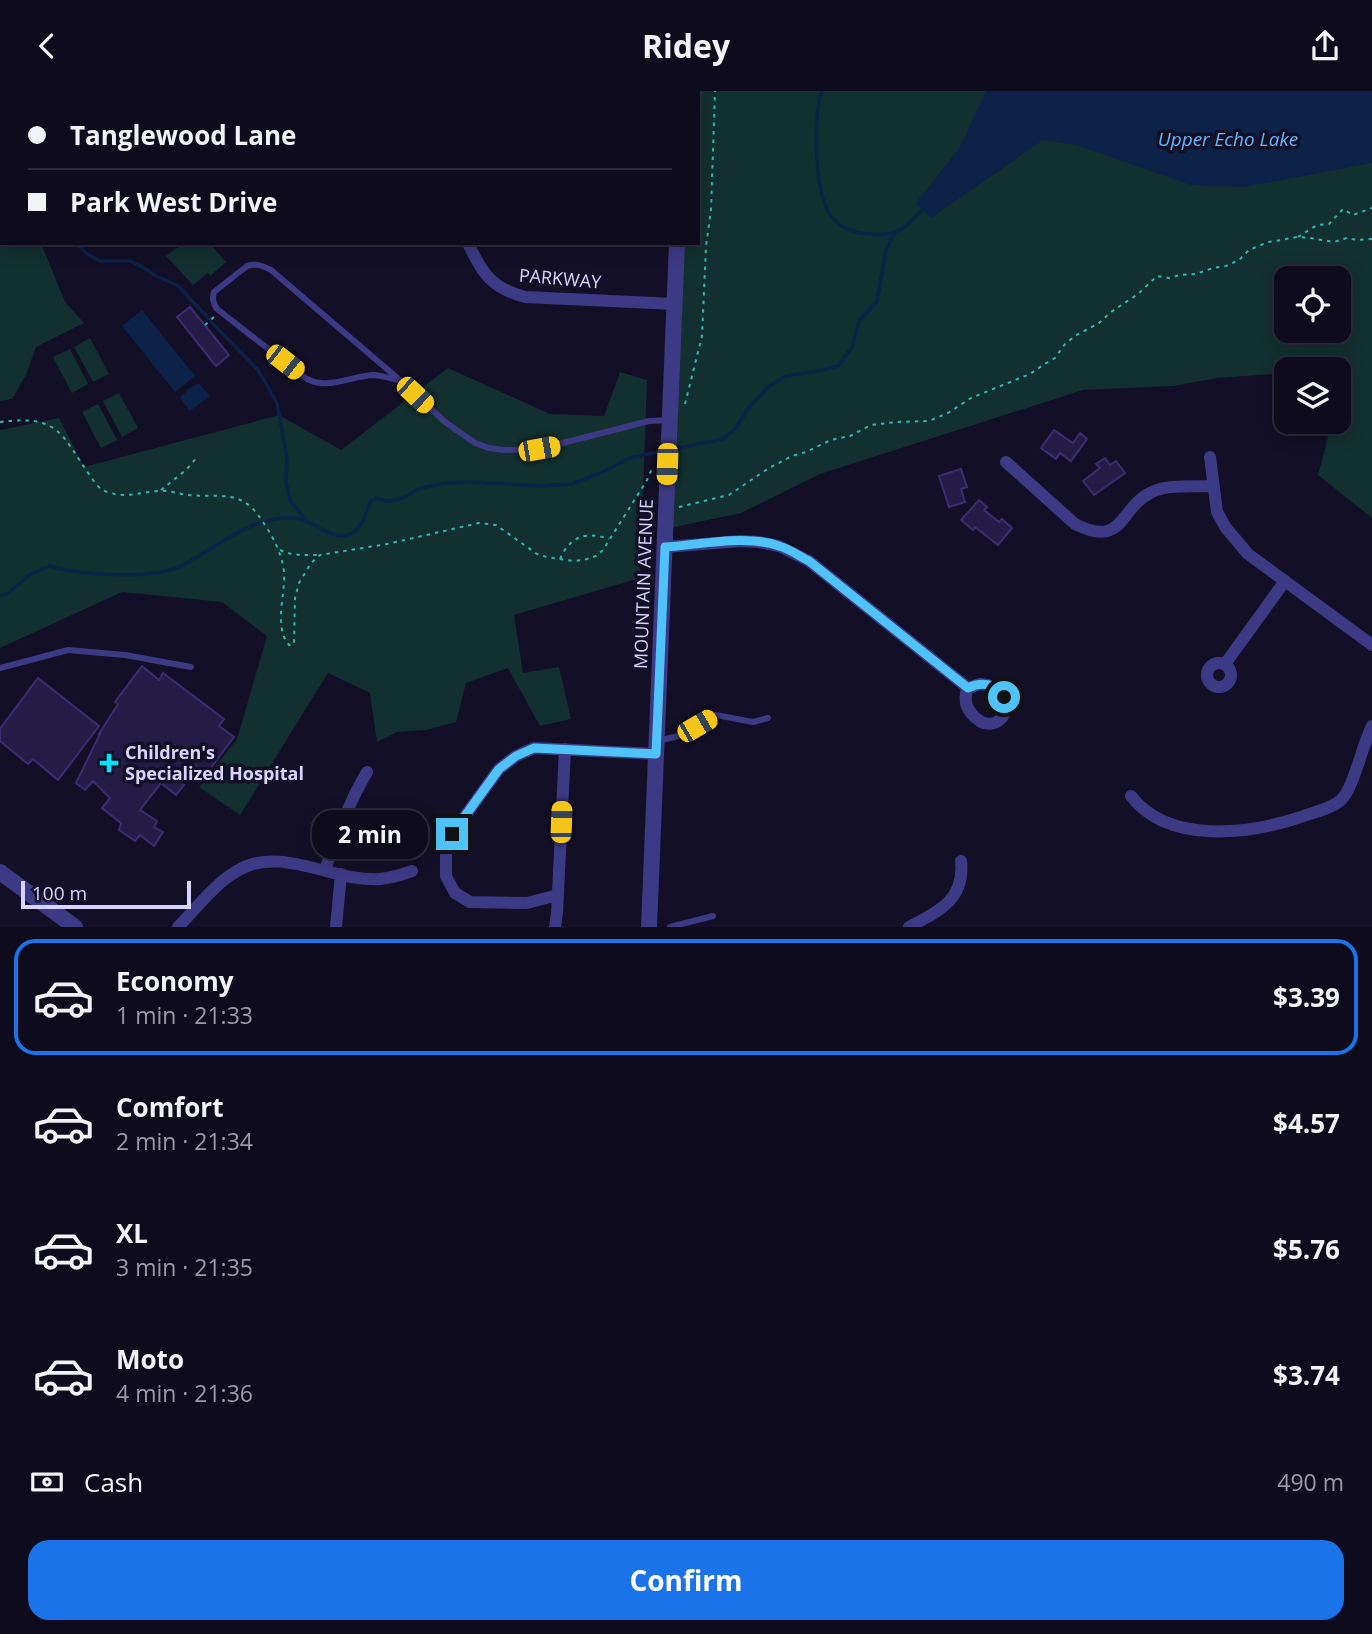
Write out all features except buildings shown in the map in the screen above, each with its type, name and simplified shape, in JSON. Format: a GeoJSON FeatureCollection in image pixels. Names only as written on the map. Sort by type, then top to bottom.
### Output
{"type":"FeatureCollection","features":[{"type":"Feature","properties":{"kind":"street","name":"PARKWAY"},"geometry":{"type":"LineString","coordinates":[[469,245],[488,279],[512,294],[525,297],[675,304]]}},
{"type":"Feature","properties":{"kind":"street","name":"MOUNTAIN AVENUE"},"geometry":{"type":"LineString","coordinates":[[649,927],[665,547],[661,463],[674,422],[677,245]]}},
{"type":"Feature","properties":{"kind":"street"},"geometry":{"type":"LineString","coordinates":[[1210,457],[1217,512],[1226,528],[1248,554],[1372,645]]}},
{"type":"Feature","properties":{"kind":"street"},"geometry":{"type":"LineString","coordinates":[[1006,462],[1075,524],[1088,531],[1114,529],[1143,498],[1162,488],[1213,486]]}},
{"type":"Feature","properties":{"kind":"street"},"geometry":{"type":"LineString","coordinates":[[665,547],[741,541],[779,546],[809,561],[968,688]]}},
{"type":"Feature","properties":{"kind":"street"},"geometry":{"type":"LineString","coordinates":[[1225,664],[1285,581]]}},
{"type":"Feature","properties":{"kind":"street"},"geometry":{"type":"LineString","coordinates":[[1131,796],[1155,817],[1184,828],[1230,831],[1275,825],[1326,808],[1341,800],[1350,787],[1372,726]]}},
{"type":"Feature","properties":{"kind":"street"},"geometry":{"type":"LineString","coordinates":[[558,895],[527,903],[470,902],[454,893],[446,876],[446,852],[452,834],[499,769],[516,756],[534,748],[656,748]]}},
{"type":"Feature","properties":{"kind":"street"},"geometry":{"type":"LineString","coordinates":[[555,927],[565,749]]}},
{"type":"Feature","properties":{"kind":"street"},"geometry":{"type":"LineString","coordinates":[[325,870],[358,787],[367,772]]}},
{"type":"Feature","properties":{"kind":"street"},"geometry":{"type":"LineString","coordinates":[[909,927],[932,915],[957,893],[961,882],[961,861]]}},
{"type":"Feature","properties":{"kind":"street"},"geometry":{"type":"LineString","coordinates":[[178,927],[224,880],[239,869],[254,864],[270,862],[379,880],[412,871]]}},
{"type":"Feature","properties":{"kind":"street"},"geometry":{"type":"LineString","coordinates":[[0,872],[75,927]]}},
{"type":"Feature","properties":{"kind":"street"},"geometry":{"type":"LineString","coordinates":[[336,927],[341,874]]}},
{"type":"Feature","properties":{"kind":"lane"},"geometry":{"type":"LineString","coordinates":[[401,381],[374,375],[328,384],[313,383],[220,311],[212,297],[247,266],[252,264],[271,270],[401,381],[444,422],[475,443],[489,448],[539,449],[649,421],[674,422]]}},
{"type":"Feature","properties":{"kind":"lane"},"geometry":{"type":"LineString","coordinates":[[0,667],[68,650],[125,655],[191,667]]}},
{"type":"Feature","properties":{"kind":"lane"},"geometry":{"type":"LineString","coordinates":[[656,748],[716,715],[753,722],[768,718]]}},
{"type":"Feature","properties":{"kind":"lane"},"geometry":{"type":"LineString","coordinates":[[670,927],[713,916]]}},
{"type":"Feature","properties":{"kind":"path"},"geometry":{"type":"LineString","coordinates":[[674,422],[702,335],[706,246],[711,211],[715,91]]}},
{"type":"Feature","properties":{"kind":"path"},"geometry":{"type":"LineString","coordinates":[[1297,237],[1317,225],[1329,224],[1343,209],[1353,215],[1372,208]]}},
{"type":"Feature","properties":{"kind":"path"},"geometry":{"type":"LineString","coordinates":[[679,507],[729,495],[792,456],[831,440],[850,436],[870,425],[929,421],[948,413],[971,398],[1030,374],[1055,358],[1075,336],[1099,323],[1138,294],[1157,276],[1169,278],[1226,266],[1239,260],[1249,250],[1268,242],[1297,237],[1334,242],[1347,238],[1372,239]]}},
{"type":"Feature","properties":{"kind":"path"},"geometry":{"type":"LineString","coordinates":[[205,325],[220,311]]}},
{"type":"Feature","properties":{"kind":"path"},"geometry":{"type":"LineString","coordinates":[[0,422],[31,421],[45,423],[57,430],[103,491],[122,495],[160,491],[233,497],[246,503],[268,531],[282,562],[284,575],[281,621],[285,640],[289,645],[294,644],[295,598],[299,583],[320,555]]}},
{"type":"Feature","properties":{"kind":"path"},"geometry":{"type":"LineString","coordinates":[[160,491],[186,470],[198,456]]}},
{"type":"Feature","properties":{"kind":"path"},"geometry":{"type":"LineString","coordinates":[[278,549],[299,556],[320,555],[387,544],[479,523],[496,526],[537,554],[573,561],[596,556],[661,463]]}},
{"type":"Feature","properties":{"kind":"path"},"geometry":{"type":"LineString","coordinates":[[560,560],[567,544],[586,535],[609,539]]}},
{"type":"Feature","properties":{"kind":"green space"},"geometry":{"type":"Polygon","coordinates":[[[700,91],[1372,91],[1372,518],[1318,475],[1329,434],[1351,434],[1351,357],[1274,357],[1274,374],[1217,378],[1173,386],[1083,390],[820,474],[741,513],[665,529],[680,245],[700,245],[700,91]]]}},
{"type":"Feature","properties":{"kind":"green space"},"geometry":{"type":"Polygon","coordinates":[[[42,245],[65,302],[84,323],[36,347],[26,375],[12,399],[0,401],[0,246],[42,245]]]}},
{"type":"Feature","properties":{"kind":"green space"},"geometry":{"type":"Polygon","coordinates":[[[181,245],[211,245],[226,262],[210,276],[208,273],[193,285],[166,256],[181,245]]]}},
{"type":"Feature","properties":{"kind":"green space"},"geometry":{"type":"Polygon","coordinates":[[[90,338],[109,374],[93,382],[74,347],[90,338]]]}},
{"type":"Feature","properties":{"kind":"green space"},"geometry":{"type":"Polygon","coordinates":[[[70,349],[88,384],[72,393],[53,357],[70,349]]]}},
{"type":"Feature","properties":{"kind":"green space"},"geometry":{"type":"Polygon","coordinates":[[[448,368],[550,414],[604,416],[620,372],[647,380],[640,578],[514,615],[523,673],[559,667],[571,719],[540,726],[508,668],[466,683],[456,722],[426,730],[397,732],[377,742],[370,693],[328,673],[240,815],[199,787],[237,739],[267,636],[222,602],[122,592],[0,648],[0,430],[59,418],[84,467],[279,415],[341,450],[448,368]]]}},
{"type":"Feature","properties":{"kind":"green space"},"geometry":{"type":"Polygon","coordinates":[[[119,393],[138,428],[122,437],[103,401],[119,393]]]}},
{"type":"Feature","properties":{"kind":"green space"},"geometry":{"type":"Polygon","coordinates":[[[98,404],[117,440],[101,448],[82,412],[98,404]]]}},
{"type":"Feature","properties":{"kind":"water","name":"Upper Echo Lake"},"geometry":{"type":"Polygon","coordinates":[[[986,91],[1372,91],[1372,163],[1244,187],[1191,185],[1076,145],[1043,140],[931,218],[916,203],[960,147],[986,91]]]}},
{"type":"Feature","properties":{"kind":"water"},"geometry":{"type":"Polygon","coordinates":[[[142,310],[195,376],[175,392],[122,326],[142,310]]]}},
{"type":"Feature","properties":{"kind":"water"},"geometry":{"type":"Polygon","coordinates":[[[199,383],[210,396],[190,411],[180,398],[188,389],[199,383]]]}},
{"type":"Feature","properties":{"kind":"waterway"},"geometry":{"type":"LineString","coordinates":[[822,91],[816,135],[818,170],[824,201],[832,218],[852,231],[879,235],[901,229],[924,208]]}},
{"type":"Feature","properties":{"kind":"waterway"},"geometry":{"type":"LineString","coordinates":[[674,449],[723,439],[736,428],[747,410],[768,387],[786,376],[838,366],[852,347],[859,321],[877,301],[886,250],[894,234]]}},
{"type":"Feature","properties":{"kind":"waterway"},"geometry":{"type":"LineString","coordinates":[[78,245],[100,261],[130,261],[177,285],[209,319]]}},
{"type":"Feature","properties":{"kind":"waterway"},"geometry":{"type":"LineString","coordinates":[[211,322],[258,370],[277,403],[287,458],[286,483],[290,500],[306,520]]}},
{"type":"Feature","properties":{"kind":"waterway"},"geometry":{"type":"LineString","coordinates":[[0,596],[7,594],[31,574],[49,566],[113,575],[148,574],[181,566],[241,531],[271,520],[300,519],[332,534],[348,535],[360,525],[371,501],[377,498],[392,501],[420,488],[448,483],[539,486],[572,484],[630,458],[663,451]]}},
{"type":"Feature","properties":{"kind":"place","name":"Children's Specialized Hospital"},"geometry":{"type":"Point","coordinates":[109,763]}},
{"type":"Feature","properties":{"kind":"route"},"geometry":{"type":"LineString","coordinates":[[452,834],[499,769],[516,756],[534,748],[656,754],[665,547],[741,541],[779,546],[809,561],[968,688],[988,684],[994,686],[1004,697]]}}]}
